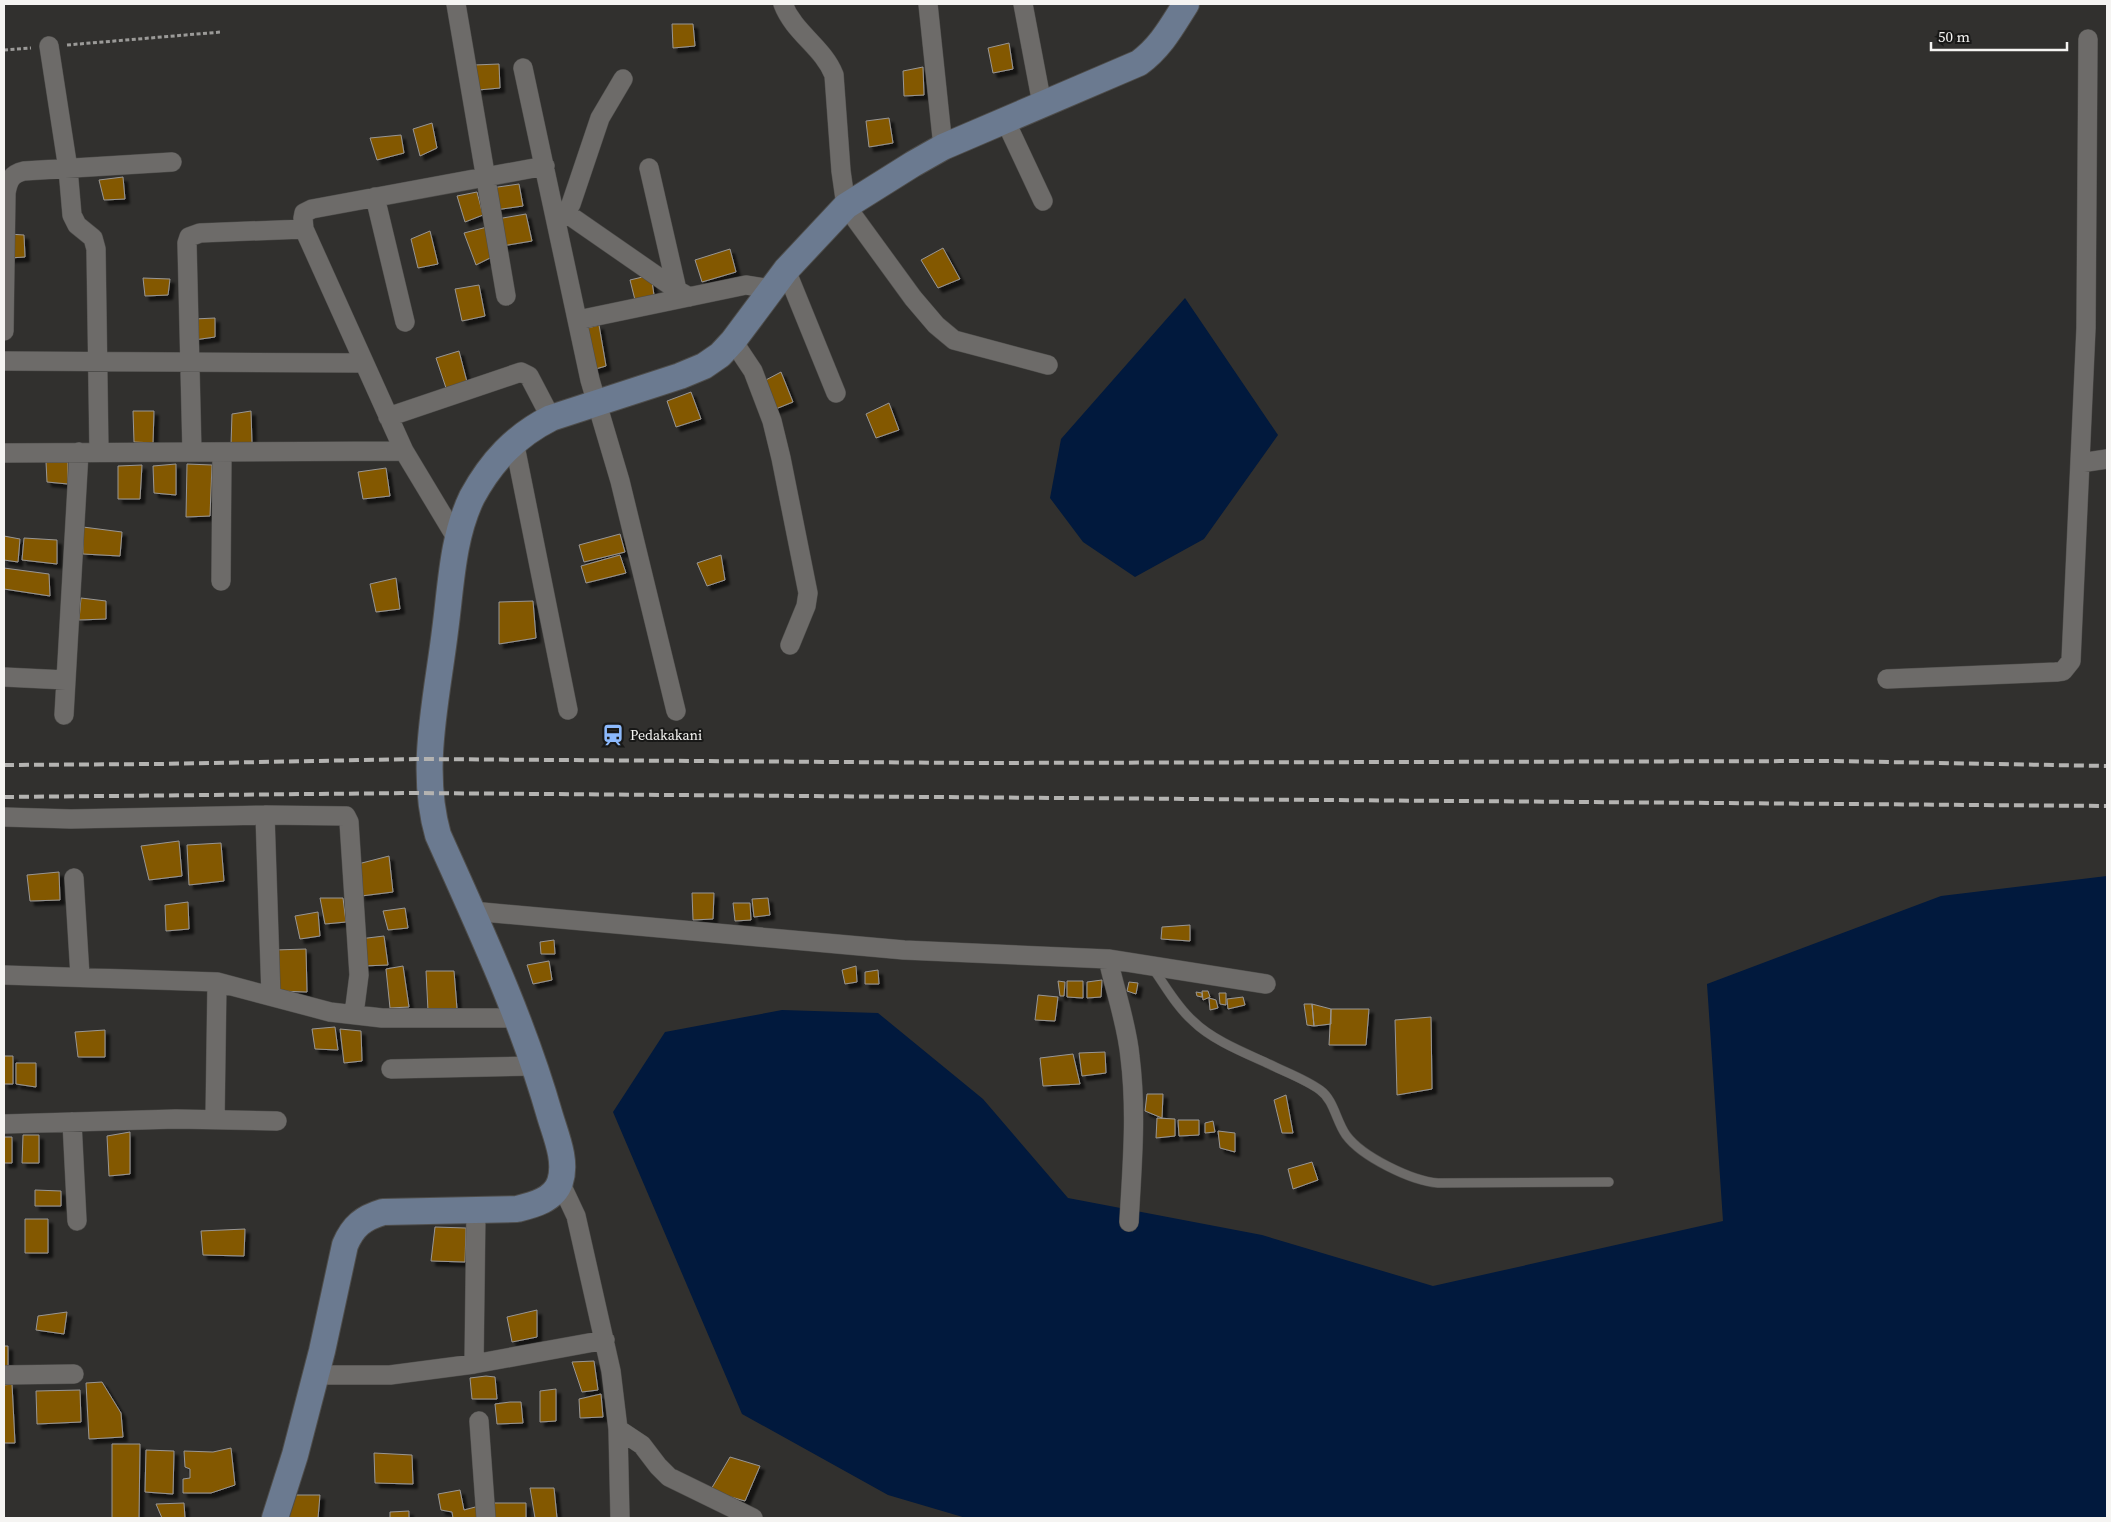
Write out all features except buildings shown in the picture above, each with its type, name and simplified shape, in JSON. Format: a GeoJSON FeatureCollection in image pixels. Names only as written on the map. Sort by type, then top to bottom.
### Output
{"type":"FeatureCollection","features":[{"type":"Feature","properties":{"kind":"main road"},"geometry":{"type":"LineString","coordinates":[[276,1518],[295,1455],[345,1245],[358,1223],[368,1216],[383,1212],[476,1210],[517,1208],[533,1205],[554,1193],[560,1182],[562,1165],[558,1145],[534,1066],[506,988],[438,835],[431,813],[429,759],[457,539],[471,499],[484,476],[514,441],[535,426],[551,418],[680,376],[704,366],[733,341],[779,279],[846,206],[943,147],[1145,58],[1162,42],[1186,4]]}},
{"type":"Feature","properties":{"kind":"street"},"geometry":{"type":"LineString","coordinates":[[456,4],[506,296]]}},
{"type":"Feature","properties":{"kind":"street"},"geometry":{"type":"LineString","coordinates":[[783,4],[793,24],[827,62],[834,75],[841,171],[846,206],[913,298],[945,334],[954,340],[1048,365]]}},
{"type":"Feature","properties":{"kind":"street"},"geometry":{"type":"LineString","coordinates":[[928,4],[943,147]]}},
{"type":"Feature","properties":{"kind":"street"},"geometry":{"type":"LineString","coordinates":[[1023,4],[1042,104]]}},
{"type":"Feature","properties":{"kind":"street"},"geometry":{"type":"LineString","coordinates":[[1887,679],[2056,672],[2063,671],[2071,661],[2086,328],[2088,39]]}},
{"type":"Feature","properties":{"kind":"street"},"geometry":{"type":"LineString","coordinates":[[49,46],[68,169],[72,215],[77,225],[93,238],[96,249],[99,452]]}},
{"type":"Feature","properties":{"kind":"street"},"geometry":{"type":"LineString","coordinates":[[523,68],[545,166],[561,217],[578,320],[596,403],[620,481],[676,711]]}},
{"type":"Feature","properties":{"kind":"street"},"geometry":{"type":"LineString","coordinates":[[561,217],[571,204],[600,118],[623,79]]}},
{"type":"Feature","properties":{"kind":"street"},"geometry":{"type":"LineString","coordinates":[[1005,120],[1043,201]]}},
{"type":"Feature","properties":{"kind":"street"},"geometry":{"type":"LineString","coordinates":[[4,330],[6,193],[8,181],[17,173],[24,171],[172,162]]}},
{"type":"Feature","properties":{"kind":"street"},"geometry":{"type":"LineString","coordinates":[[457,539],[404,451],[388,417],[304,229],[304,213],[307,210],[545,166]]}},
{"type":"Feature","properties":{"kind":"street"},"geometry":{"type":"LineString","coordinates":[[649,168],[683,294]]}},
{"type":"Feature","properties":{"kind":"street"},"geometry":{"type":"LineString","coordinates":[[375,197],[405,322]]}},
{"type":"Feature","properties":{"kind":"street"},"geometry":{"type":"LineString","coordinates":[[561,217],[683,294]]}},
{"type":"Feature","properties":{"kind":"street"},"geometry":{"type":"LineString","coordinates":[[192,452],[187,243],[189,237],[200,232],[304,229]]}},
{"type":"Feature","properties":{"kind":"street"},"geometry":{"type":"LineString","coordinates":[[578,320],[683,294],[779,279],[836,393]]}},
{"type":"Feature","properties":{"kind":"street"},"geometry":{"type":"LineString","coordinates":[[733,341],[753,370],[772,422],[808,594],[806,606],[790,645]]}},
{"type":"Feature","properties":{"kind":"street"},"geometry":{"type":"LineString","coordinates":[[4,361],[363,363]]}},
{"type":"Feature","properties":{"kind":"street"},"geometry":{"type":"LineString","coordinates":[[388,417],[521,372],[529,376],[551,418]]}},
{"type":"Feature","properties":{"kind":"street"},"geometry":{"type":"LineString","coordinates":[[514,441],[568,710]]}},
{"type":"Feature","properties":{"kind":"street"},"geometry":{"type":"LineString","coordinates":[[4,453],[404,451]]}},
{"type":"Feature","properties":{"kind":"street"},"geometry":{"type":"LineString","coordinates":[[64,715],[79,452]]}},
{"type":"Feature","properties":{"kind":"street"},"geometry":{"type":"LineString","coordinates":[[221,581],[222,452]]}},
{"type":"Feature","properties":{"kind":"street"},"geometry":{"type":"LineString","coordinates":[[2080,463],[2107,459]]}},
{"type":"Feature","properties":{"kind":"street"},"geometry":{"type":"LineString","coordinates":[[4,677],[66,680]]}},
{"type":"Feature","properties":{"kind":"street"},"geometry":{"type":"LineString","coordinates":[[265,815],[271,996]]}},
{"type":"Feature","properties":{"kind":"street"},"geometry":{"type":"LineString","coordinates":[[4,817],[343,815],[347,818],[359,975],[354,1014]]}},
{"type":"Feature","properties":{"kind":"street"},"geometry":{"type":"LineString","coordinates":[[74,878],[80,976]]}},
{"type":"Feature","properties":{"kind":"street"},"geometry":{"type":"LineString","coordinates":[[472,911],[904,950],[1108,959],[1266,984]]}},
{"type":"Feature","properties":{"kind":"street"},"geometry":{"type":"LineString","coordinates":[[1108,959],[1130,1054],[1133,1082],[1134,1104],[1129,1222]]}},
{"type":"Feature","properties":{"kind":"street"},"geometry":{"type":"LineString","coordinates":[[4,975],[217,982],[330,1012],[382,1018],[517,1018]]}},
{"type":"Feature","properties":{"kind":"street"},"geometry":{"type":"LineString","coordinates":[[216,1120],[217,982]]}},
{"type":"Feature","properties":{"kind":"street"},"geometry":{"type":"LineString","coordinates":[[391,1069],[534,1066]]}},
{"type":"Feature","properties":{"kind":"street"},"geometry":{"type":"LineString","coordinates":[[4,1124],[216,1120],[277,1121]]}},
{"type":"Feature","properties":{"kind":"street"},"geometry":{"type":"LineString","coordinates":[[72,1122],[77,1221]]}},
{"type":"Feature","properties":{"kind":"street"},"geometry":{"type":"LineString","coordinates":[[560,1182],[576,1216],[605,1340],[618,1429],[620,1518]]}},
{"type":"Feature","properties":{"kind":"street"},"geometry":{"type":"LineString","coordinates":[[474,1364],[476,1210]]}},
{"type":"Feature","properties":{"kind":"street"},"geometry":{"type":"LineString","coordinates":[[315,1375],[390,1375],[474,1364],[605,1340]]}},
{"type":"Feature","properties":{"kind":"street"},"geometry":{"type":"LineString","coordinates":[[4,1376],[74,1374]]}},
{"type":"Feature","properties":{"kind":"street"},"geometry":{"type":"LineString","coordinates":[[479,1421],[486,1518]]}},
{"type":"Feature","properties":{"kind":"street"},"geometry":{"type":"LineString","coordinates":[[618,1429],[642,1445],[669,1477],[735,1514],[753,1518]]}},
{"type":"Feature","properties":{"kind":"lane"},"geometry":{"type":"LineString","coordinates":[[1152,966],[1177,1004],[1195,1023],[1233,1047],[1317,1088],[1329,1099],[1338,1122],[1356,1146],[1411,1178],[1438,1183],[1609,1182]]}},
{"type":"Feature","properties":{"kind":"path"},"geometry":{"type":"LineString","coordinates":[[4,50],[221,32]]}},
{"type":"Feature","properties":{"kind":"water"},"geometry":{"type":"Polygon","coordinates":[[[1185,298],[1278,435],[1204,539],[1135,577],[1083,542],[1050,498],[1061,439],[1185,298]]]}},
{"type":"Feature","properties":{"kind":"water"},"geometry":{"type":"Polygon","coordinates":[[[2107,876],[2107,1518],[966,1518],[888,1495],[742,1414],[613,1112],[665,1032],[782,1010],[878,1013],[983,1099],[1068,1198],[1262,1235],[1433,1286],[1723,1221],[1707,984],[1941,896],[2107,876]]]}},
{"type":"Feature","properties":{"kind":"railway"},"geometry":{"type":"LineString","coordinates":[[4,765],[417,759],[977,763],[1831,761],[2107,766]]}},
{"type":"Feature","properties":{"kind":"railway"},"geometry":{"type":"LineString","coordinates":[[4,797],[413,793],[2107,806]]}},
{"type":"Feature","properties":{"kind":"place","name":"Pedakakani"},"geometry":{"type":"Point","coordinates":[613,735]}}]}
